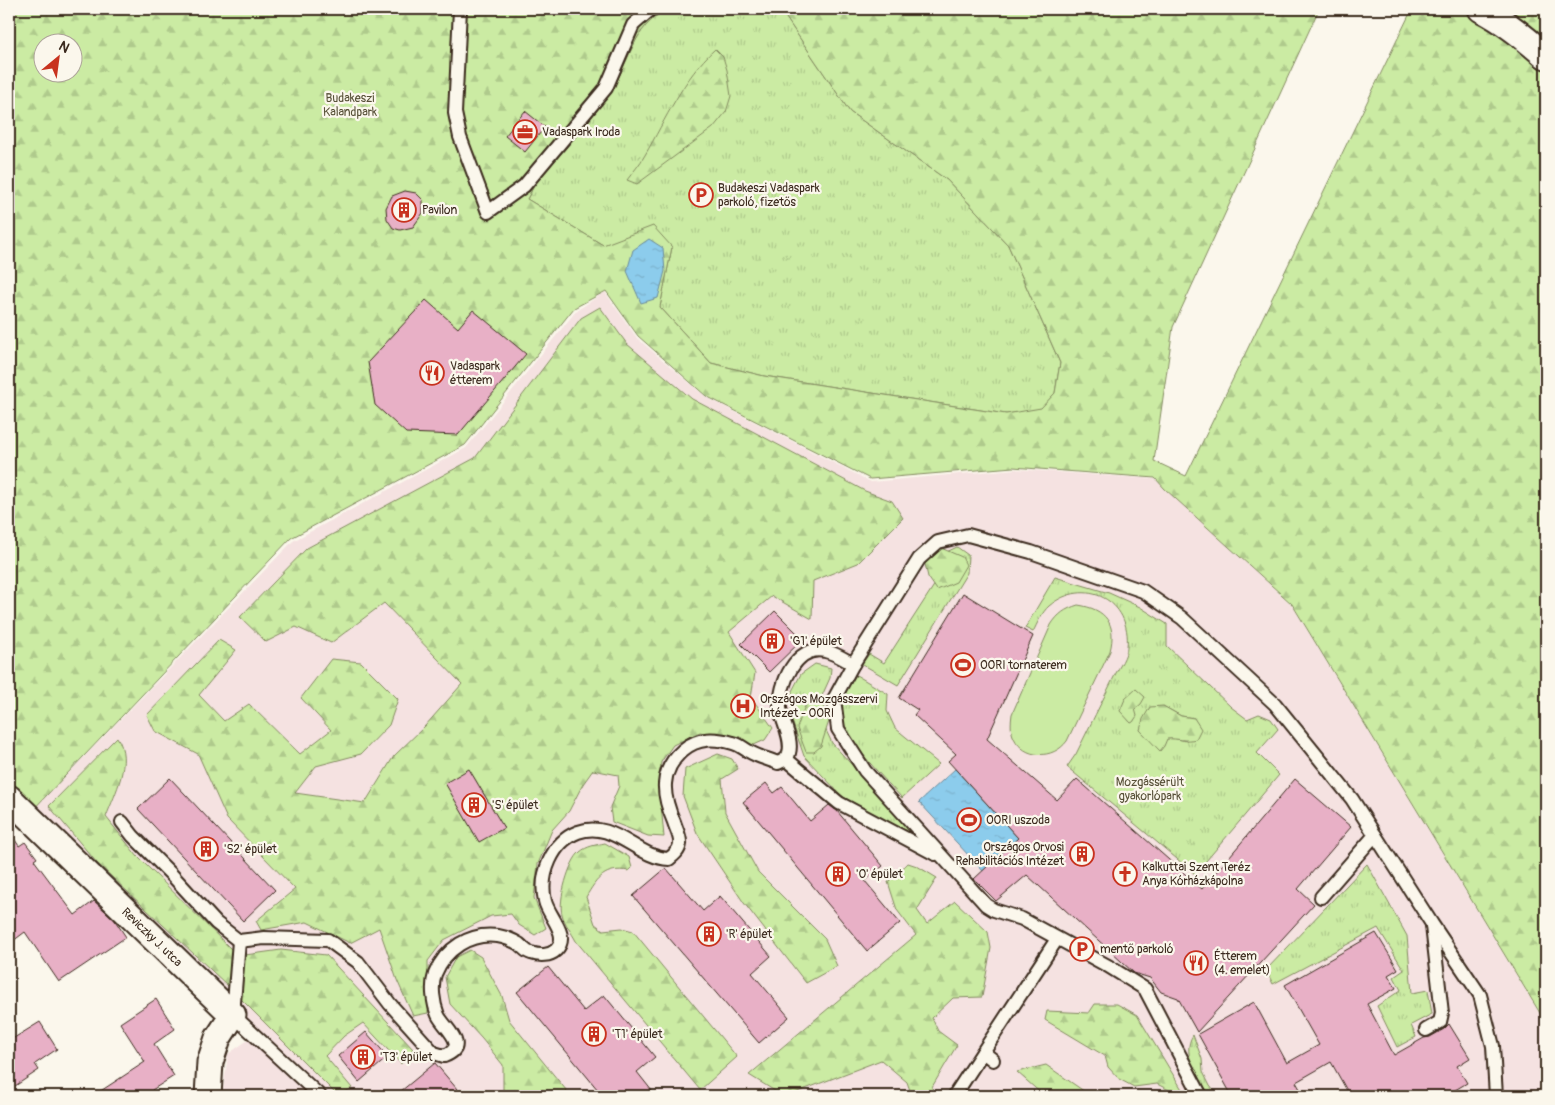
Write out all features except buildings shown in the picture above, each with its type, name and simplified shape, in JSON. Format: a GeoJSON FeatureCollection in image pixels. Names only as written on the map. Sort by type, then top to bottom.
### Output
{"type":"FeatureCollection","features":[{"type":"Feature","properties":{"kind":"street"},"geometry":{"type":"LineString","coordinates":[[1481,9],[1522,35],[1546,56]]}},
{"type":"Feature","properties":{"kind":"street","name":"Reviczky J. utca"},"geometry":{"type":"LineString","coordinates":[[9,798],[233,1015]]}},
{"type":"Feature","properties":{"kind":"street"},"geometry":{"type":"LineString","coordinates":[[208,1096],[210,1062],[218,1038],[233,1015]]}},
{"type":"Feature","properties":{"kind":"lane"},"geometry":{"type":"LineString","coordinates":[[460,9],[455,113],[460,137],[488,212],[524,186],[606,88],[633,25],[651,9]]}},
{"type":"Feature","properties":{"kind":"lane"},"geometry":{"type":"LineString","coordinates":[[1201,1096],[1145,989],[1108,966],[1022,919],[994,910],[986,905],[864,771],[838,730],[834,699],[853,664],[919,559],[938,542],[968,534],[1031,552],[1143,591],[1182,618],[1274,704],[1352,799],[1480,995],[1493,1046],[1496,1096]]}},
{"type":"Feature","properties":{"kind":"lane"},"geometry":{"type":"LineString","coordinates":[[122,822],[216,923],[240,941],[264,938],[328,940],[358,962],[390,1004],[434,1053],[444,1056],[452,1053],[456,1042],[438,1016],[433,996],[435,976],[444,958],[459,944],[478,936],[498,936],[517,943],[530,953],[540,955],[550,953],[556,949],[560,941],[560,933],[545,902],[544,878],[555,850],[566,839],[579,832],[593,829],[608,832],[659,859],[669,859],[676,854],[680,844],[679,836],[668,810],[664,787],[669,766],[681,752],[692,742],[707,739],[736,743],[750,752],[778,763],[786,759],[790,753],[789,741],[780,708],[781,691],[786,676],[792,667],[810,652],[823,650],[853,664]]}},
{"type":"Feature","properties":{"kind":"lane"},"geometry":{"type":"LineString","coordinates":[[786,759],[839,803],[943,858]]}},
{"type":"Feature","properties":{"kind":"lane"},"geometry":{"type":"LineString","coordinates":[[1321,897],[1375,835]]}},
{"type":"Feature","properties":{"kind":"lane"},"geometry":{"type":"LineString","coordinates":[[1426,1030],[1440,1022],[1442,1013],[1432,924]]}},
{"type":"Feature","properties":{"kind":"lane"},"geometry":{"type":"LineString","coordinates":[[956,1096],[956,1093],[988,1056],[1056,939]]}},
{"type":"Feature","properties":{"kind":"lane"},"geometry":{"type":"LineString","coordinates":[[240,941],[233,1015],[320,1096]]}},
{"type":"Feature","properties":{"kind":"shaded area","name":"Országos Mozgásszervi Intézet - OORI"},"geometry":{"type":"Polygon","coordinates":[[[605,292],[637,338],[706,397],[871,482],[1015,469],[1155,479],[1292,605],[1546,1024],[1546,1096],[222,1096],[228,1054],[261,1031],[238,1009],[228,983],[227,998],[28,815],[293,541],[466,448],[576,311],[605,292]]]}},
{"type":"Feature","properties":{"kind":"green space","name":"Budakeszi Kalandpark"},"geometry":{"type":"Polygon","coordinates":[[[9,9],[668,9],[656,16],[639,35],[617,81],[602,104],[536,182],[527,199],[603,245],[653,226],[672,247],[660,307],[711,363],[764,376],[1006,414],[1041,408],[1055,393],[1060,363],[1008,245],[947,180],[850,112],[780,9],[1319,9],[1173,327],[1154,461],[1186,476],[1412,9],[1546,9],[1546,1023],[1292,604],[1155,478],[1013,467],[870,479],[706,396],[638,336],[606,291],[574,308],[465,445],[291,538],[28,815],[9,796],[9,9]]]}},
{"type":"Feature","properties":{"kind":"green space","name":"Budakeszi Vadaspark parkoló, fizetős"},"geometry":{"type":"Polygon","coordinates":[[[668,9],[780,9],[850,112],[947,180],[1008,245],[1060,363],[1055,393],[1041,409],[1006,414],[764,376],[711,363],[660,307],[672,247],[603,245],[527,199],[536,182],[602,104],[617,81],[639,35],[656,16],[668,9]]]}},
{"type":"Feature","properties":{"kind":"green space"},"geometry":{"type":"Polygon","coordinates":[[[715,49],[723,57],[727,70],[731,96],[726,112],[713,128],[637,184],[627,180],[643,158],[684,86],[715,49]]]}},
{"type":"Feature","properties":{"kind":"green space"},"geometry":{"type":"Polygon","coordinates":[[[600,307],[627,344],[692,399],[865,491],[892,501],[903,518],[858,563],[813,581],[812,619],[772,596],[729,632],[755,673],[751,697],[773,728],[765,740],[754,745],[700,732],[673,745],[661,762],[659,783],[664,837],[648,836],[612,822],[610,807],[619,786],[618,775],[593,770],[583,784],[569,811],[552,830],[538,864],[534,898],[546,928],[535,935],[519,925],[511,914],[491,916],[444,940],[428,961],[428,1013],[413,1016],[397,980],[379,928],[350,943],[307,922],[261,930],[256,921],[295,889],[227,819],[198,754],[155,731],[147,715],[219,640],[236,650],[199,695],[224,721],[249,704],[300,754],[331,730],[301,698],[331,659],[361,662],[398,699],[389,725],[361,754],[316,766],[295,793],[365,803],[394,756],[425,726],[462,684],[384,603],[331,643],[296,627],[266,642],[240,617],[307,548],[475,458],[581,318],[600,307]]]}},
{"type":"Feature","properties":{"kind":"green space"},"geometry":{"type":"Polygon","coordinates":[[[957,547],[968,555],[967,573],[898,685],[862,664],[869,654],[884,663],[944,570],[942,554],[957,547]]]}},
{"type":"Feature","properties":{"kind":"green space"},"geometry":{"type":"Polygon","coordinates":[[[941,548],[962,557],[966,565],[956,582],[937,590],[928,577],[925,564],[941,548]]]}},
{"type":"Feature","properties":{"kind":"green space","name":"Mozgássérült gyakorlópark"},"geometry":{"type":"Polygon","coordinates":[[[1055,577],[1109,593],[1140,607],[1167,624],[1167,646],[1231,707],[1247,719],[1259,714],[1271,719],[1278,729],[1257,753],[1279,775],[1195,874],[1067,767],[1076,754],[1126,654],[1127,631],[1122,617],[1114,605],[1091,593],[1077,593],[1063,597],[1049,606],[1033,632],[1025,628],[1055,577]],[[1163,706],[1167,739],[1173,738],[1186,741],[1194,718],[1181,716],[1163,706]]]}},
{"type":"Feature","properties":{"kind":"green space"},"geometry":{"type":"Polygon","coordinates":[[[1078,605],[1096,610],[1107,619],[1112,633],[1110,651],[1067,741],[1054,752],[1047,754],[1031,753],[1019,745],[1014,738],[1011,729],[1012,714],[1051,625],[1062,612],[1078,605]]]}},
{"type":"Feature","properties":{"kind":"green space"},"geometry":{"type":"Polygon","coordinates":[[[815,664],[831,668],[830,678],[816,709],[832,743],[917,837],[913,837],[842,796],[804,756],[791,718],[792,691],[801,674],[815,664]]]}},
{"type":"Feature","properties":{"kind":"green space"},"geometry":{"type":"Polygon","coordinates":[[[856,675],[888,694],[887,711],[895,728],[939,764],[902,798],[861,751],[844,723],[840,710],[842,698],[856,675]]]}},
{"type":"Feature","properties":{"kind":"green space"},"geometry":{"type":"Polygon","coordinates":[[[1136,689],[1145,697],[1135,709],[1137,716],[1131,723],[1120,711],[1125,699],[1136,689]]]}},
{"type":"Feature","properties":{"kind":"green space"},"geometry":{"type":"Polygon","coordinates":[[[816,697],[824,708],[829,721],[821,746],[814,752],[806,752],[797,728],[807,700],[816,697]]]}},
{"type":"Feature","properties":{"kind":"green space"},"geometry":{"type":"Polygon","coordinates":[[[1163,706],[1181,716],[1194,718],[1201,729],[1196,739],[1167,739],[1160,751],[1140,730],[1143,719],[1150,707],[1163,706]]]}},
{"type":"Feature","properties":{"kind":"green space"},"geometry":{"type":"Polygon","coordinates":[[[117,737],[123,756],[123,767],[118,787],[106,817],[138,857],[238,956],[281,950],[326,955],[413,1049],[401,1064],[363,1023],[344,1036],[325,1056],[352,1088],[338,1096],[228,986],[97,863],[49,806],[117,737]]]}},
{"type":"Feature","properties":{"kind":"green space"},"geometry":{"type":"Polygon","coordinates":[[[718,754],[732,759],[738,769],[722,779],[725,812],[758,872],[825,939],[837,966],[806,983],[744,903],[697,833],[683,796],[685,769],[718,754]]]}},
{"type":"Feature","properties":{"kind":"green space"},"geometry":{"type":"Polygon","coordinates":[[[605,843],[629,857],[632,868],[629,871],[608,872],[598,879],[590,890],[586,897],[595,924],[603,930],[622,928],[633,931],[737,1057],[700,1090],[576,941],[563,917],[561,908],[563,891],[572,864],[583,850],[605,843]]]}},
{"type":"Feature","properties":{"kind":"green space"},"geometry":{"type":"Polygon","coordinates":[[[908,863],[937,878],[917,910],[927,924],[955,901],[988,932],[991,948],[982,997],[953,998],[932,1018],[938,1031],[957,1045],[932,1087],[934,1096],[912,1096],[907,1082],[881,1060],[787,1096],[783,1096],[749,1075],[916,935],[897,910],[888,882],[908,863]]]}},
{"type":"Feature","properties":{"kind":"green space"},"geometry":{"type":"Polygon","coordinates":[[[1367,864],[1407,936],[1412,993],[1428,990],[1432,1014],[1411,1025],[1416,1037],[1397,1047],[1377,1006],[1401,990],[1394,977],[1404,970],[1378,928],[1273,984],[1266,970],[1367,864]]]}},
{"type":"Feature","properties":{"kind":"green space"},"geometry":{"type":"Polygon","coordinates":[[[470,950],[481,957],[502,996],[509,1020],[571,1096],[508,1096],[503,1091],[503,1065],[450,1004],[445,977],[456,957],[470,950]]]}},
{"type":"Feature","properties":{"kind":"green space"},"geometry":{"type":"Polygon","coordinates":[[[1095,1004],[1117,1004],[1137,1015],[1186,1096],[1176,1096],[1173,1092],[1157,1084],[1134,1087],[1119,1079],[1108,1067],[1105,1056],[1045,1020],[1047,1011],[1089,1013],[1095,1004]]]}},
{"type":"Feature","properties":{"kind":"green space"},"geometry":{"type":"Polygon","coordinates":[[[1193,1035],[1202,1059],[1203,1072],[1218,1096],[1210,1096],[1193,1067],[1189,1051],[1193,1035]]]}},
{"type":"Feature","properties":{"kind":"green space"},"geometry":{"type":"Polygon","coordinates":[[[1046,1065],[1091,1096],[1044,1096],[1017,1072],[1046,1065]]]}},
{"type":"Feature","properties":{"kind":"water"},"geometry":{"type":"Polygon","coordinates":[[[649,239],[663,248],[665,271],[658,298],[641,303],[627,271],[633,250],[649,239]]]}},
{"type":"Feature","properties":{"kind":"water","name":"OORI uszoda"},"geometry":{"type":"Polygon","coordinates":[[[955,769],[1018,838],[983,871],[919,802],[955,769]]]}},
{"type":"Feature","properties":{"kind":"place","name":"Vadaspark Iroda"},"geometry":{"type":"Point","coordinates":[525,132]}},
{"type":"Feature","properties":{"kind":"place","name":"Budakeszi Vadaspark parkoló, fizetős"},"geometry":{"type":"Point","coordinates":[701,195]}},
{"type":"Feature","properties":{"kind":"place","name":"Pavilon"},"geometry":{"type":"Point","coordinates":[404,210]}},
{"type":"Feature","properties":{"kind":"place","name":"Vadaspark étterem"},"geometry":{"type":"Point","coordinates":[432,373]}},
{"type":"Feature","properties":{"kind":"place","name":"'G1' épület"},"geometry":{"type":"Point","coordinates":[772,641]}},
{"type":"Feature","properties":{"kind":"place","name":"OORI tornaterem"},"geometry":{"type":"Point","coordinates":[963,665]}},
{"type":"Feature","properties":{"kind":"place","name":"Országos Mozgásszervi Intézet - OORI"},"geometry":{"type":"Point","coordinates":[743,706]}},
{"type":"Feature","properties":{"kind":"place","name":"'S' épület"},"geometry":{"type":"Point","coordinates":[474,805]}},
{"type":"Feature","properties":{"kind":"place","name":"OORI uszoda"},"geometry":{"type":"Point","coordinates":[969,820]}},
{"type":"Feature","properties":{"kind":"place","name":"'S2' épület"},"geometry":{"type":"Point","coordinates":[206,849]}},
{"type":"Feature","properties":{"kind":"place","name":"Országos Orvosi Rehabilitációs Intézet"},"geometry":{"type":"Point","coordinates":[1082,854]}},
{"type":"Feature","properties":{"kind":"place","name":"'O' épület"},"geometry":{"type":"Point","coordinates":[838,874]}},
{"type":"Feature","properties":{"kind":"place","name":"Kalkuttai Szent Teréz Anya Kórházkápolna"},"geometry":{"type":"Point","coordinates":[1125,874]}},
{"type":"Feature","properties":{"kind":"place","name":"'R' épület"},"geometry":{"type":"Point","coordinates":[709,934]}},
{"type":"Feature","properties":{"kind":"place","name":"mentő parkoló"},"geometry":{"type":"Point","coordinates":[1082,949]}},
{"type":"Feature","properties":{"kind":"place","name":"Étterem (4. emelet)"},"geometry":{"type":"Point","coordinates":[1196,963]}},
{"type":"Feature","properties":{"kind":"place","name":"'T1' épület"},"geometry":{"type":"Point","coordinates":[594,1034]}},
{"type":"Feature","properties":{"kind":"place","name":"'T3' épület"},"geometry":{"type":"Point","coordinates":[363,1057]}}]}
